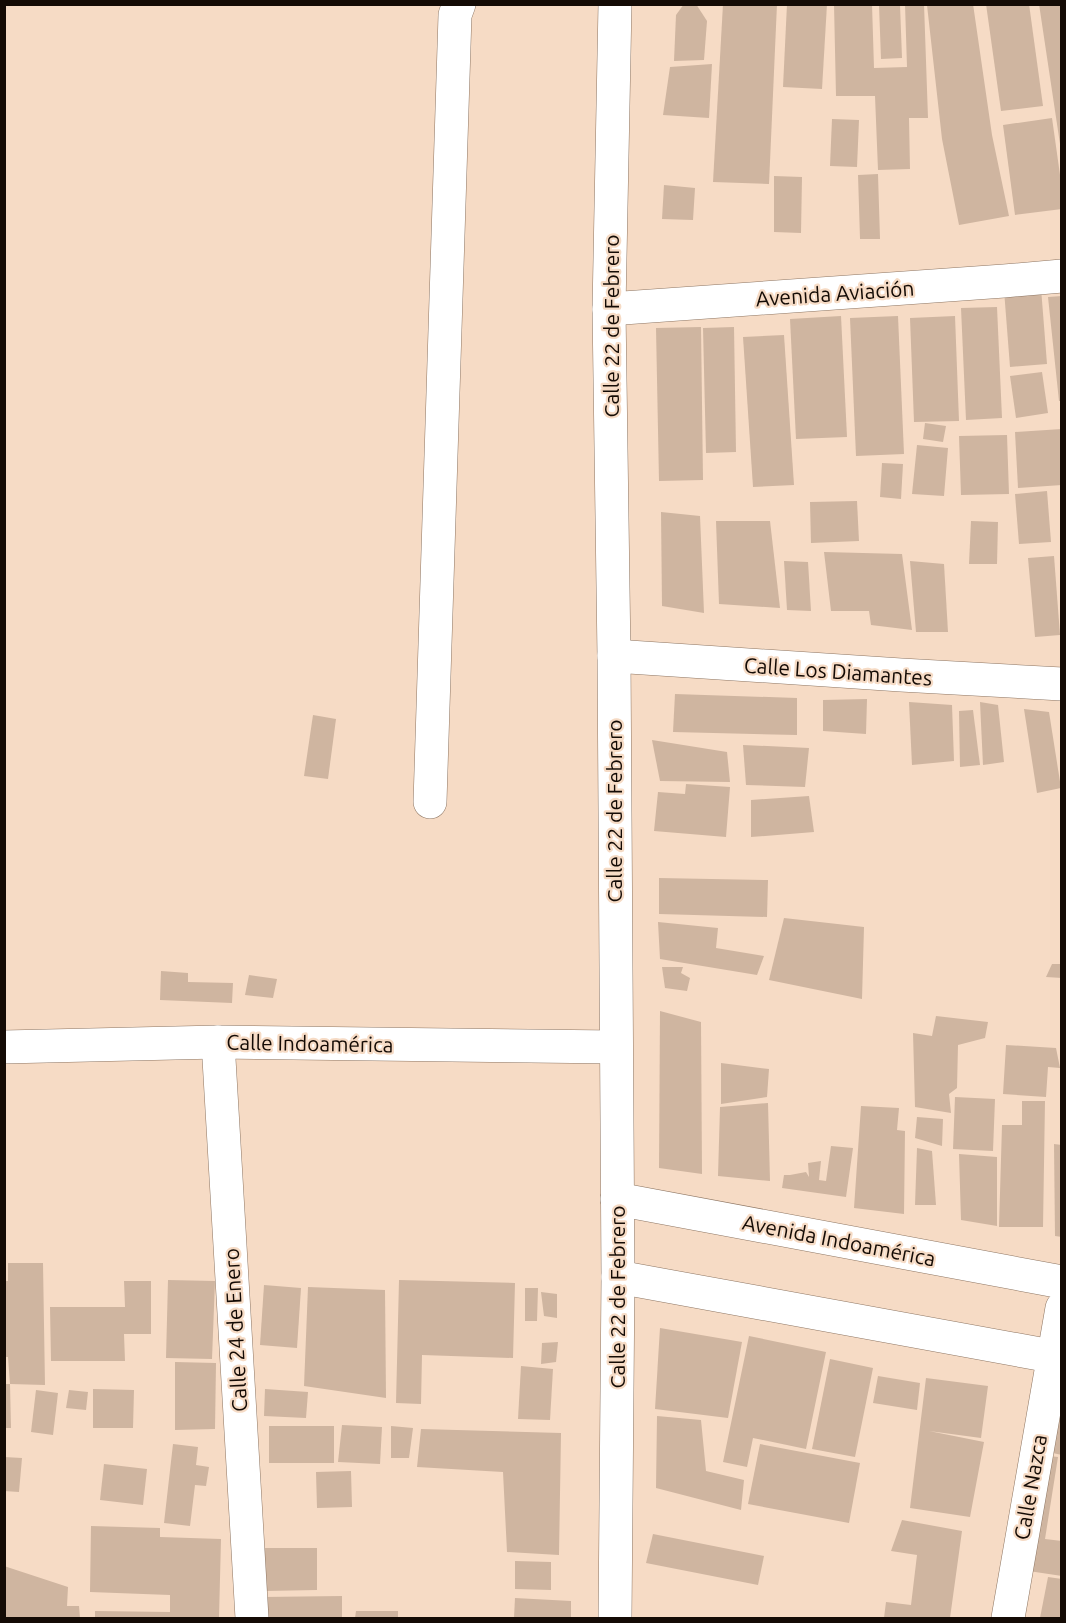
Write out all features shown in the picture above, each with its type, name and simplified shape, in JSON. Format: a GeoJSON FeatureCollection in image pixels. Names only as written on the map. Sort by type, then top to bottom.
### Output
{"type":"FeatureCollection","features":[{"type":"Feature","properties":{"kind":"street"},"geometry":{"type":"LineString","coordinates":[[430,802],[455,15],[459,4]]}},
{"type":"Feature","properties":{"kind":"street","name":"Calle 22 de Febrero"},"geometry":{"type":"LineString","coordinates":[[615,4],[609,309],[618,1277],[615,1618]]}},
{"type":"Feature","properties":{"kind":"street","name":"Avenida Aviación"},"geometry":{"type":"LineString","coordinates":[[609,309],[1062,276]]}},
{"type":"Feature","properties":{"kind":"street","name":"Calle Los Diamantes"},"geometry":{"type":"LineString","coordinates":[[614,656],[1062,684]]}},
{"type":"Feature","properties":{"kind":"street","name":"Calle Indoamérica"},"geometry":{"type":"LineString","coordinates":[[4,1047],[219,1042],[615,1047]]}},
{"type":"Feature","properties":{"kind":"street","name":"Calle 24 de Enero"},"geometry":{"type":"LineString","coordinates":[[219,1042],[252,1618]]}},
{"type":"Feature","properties":{"kind":"street","name":"Avenida Indoamérica"},"geometry":{"type":"LineString","coordinates":[[617,1199],[1062,1282]]}},
{"type":"Feature","properties":{"kind":"street"},"geometry":{"type":"LineString","coordinates":[[618,1277],[1057,1357]]}},
{"type":"Feature","properties":{"kind":"street","name":"Calle Nazca"},"geometry":{"type":"LineString","coordinates":[[1008,1618],[1057,1357],[1062,1308]]}},
{"type":"Feature","properties":{"kind":"building"},"geometry":{"type":"Polygon","coordinates":[[[684,4],[696,4],[707,21],[704,60],[674,61],[676,15],[684,4]]]}},
{"type":"Feature","properties":{"kind":"building"},"geometry":{"type":"Polygon","coordinates":[[[723,4],[777,4],[769,184],[713,182],[723,4]]]}},
{"type":"Feature","properties":{"kind":"building"},"geometry":{"type":"Polygon","coordinates":[[[787,4],[827,4],[822,89],[783,87],[787,4]]]}},
{"type":"Feature","properties":{"kind":"building"},"geometry":{"type":"Polygon","coordinates":[[[834,4],[872,4],[874,68],[907,67],[905,4],[924,4],[928,118],[909,118],[910,169],[878,170],[875,96],[836,96],[834,4]]]}},
{"type":"Feature","properties":{"kind":"building"},"geometry":{"type":"Polygon","coordinates":[[[973,4],[992,135],[1009,216],[959,225],[942,139],[927,5],[973,4]]]}},
{"type":"Feature","properties":{"kind":"building"},"geometry":{"type":"Polygon","coordinates":[[[986,4],[1029,4],[1043,106],[1001,111],[986,4]]]}},
{"type":"Feature","properties":{"kind":"building"},"geometry":{"type":"Polygon","coordinates":[[[1039,4],[1062,4],[1062,144],[1060,144],[1039,4]]]}},
{"type":"Feature","properties":{"kind":"building"},"geometry":{"type":"Polygon","coordinates":[[[879,5],[900,5],[902,58],[881,59],[879,5]]]}},
{"type":"Feature","properties":{"kind":"building"},"geometry":{"type":"Polygon","coordinates":[[[712,64],[709,118],[663,115],[670,67],[712,64]]]}},
{"type":"Feature","properties":{"kind":"building"},"geometry":{"type":"Polygon","coordinates":[[[1052,118],[1062,189],[1062,209],[1015,215],[1003,125],[1052,118]]]}},
{"type":"Feature","properties":{"kind":"building"},"geometry":{"type":"Polygon","coordinates":[[[832,119],[859,120],[857,167],[830,166],[832,119]]]}},
{"type":"Feature","properties":{"kind":"building"},"geometry":{"type":"Polygon","coordinates":[[[878,174],[880,239],[860,239],[858,175],[878,174]]]}},
{"type":"Feature","properties":{"kind":"building"},"geometry":{"type":"Polygon","coordinates":[[[774,176],[802,177],[801,233],[774,232],[774,176]]]}},
{"type":"Feature","properties":{"kind":"building"},"geometry":{"type":"Polygon","coordinates":[[[664,185],[695,188],[693,220],[662,219],[664,185]]]}},
{"type":"Feature","properties":{"kind":"building"},"geometry":{"type":"Polygon","coordinates":[[[1041,288],[1047,364],[1010,367],[1004,290],[1041,288]]]}},
{"type":"Feature","properties":{"kind":"building"},"geometry":{"type":"Polygon","coordinates":[[[1062,296],[1062,401],[1059,401],[1048,297],[1062,296]]]}},
{"type":"Feature","properties":{"kind":"building"},"geometry":{"type":"Polygon","coordinates":[[[997,307],[1002,418],[966,420],[961,308],[997,307]]]}},
{"type":"Feature","properties":{"kind":"building"},"geometry":{"type":"Polygon","coordinates":[[[841,316],[847,437],[796,439],[790,319],[841,316]]]}},
{"type":"Feature","properties":{"kind":"building"},"geometry":{"type":"Polygon","coordinates":[[[898,316],[904,454],[856,456],[850,318],[898,316]]]}},
{"type":"Feature","properties":{"kind":"building"},"geometry":{"type":"Polygon","coordinates":[[[955,316],[959,421],[914,422],[910,318],[955,316]]]}},
{"type":"Feature","properties":{"kind":"building"},"geometry":{"type":"Polygon","coordinates":[[[701,327],[703,480],[659,481],[656,328],[701,327]]]}},
{"type":"Feature","properties":{"kind":"building"},"geometry":{"type":"Polygon","coordinates":[[[734,327],[736,452],[706,453],[703,328],[734,327]]]}},
{"type":"Feature","properties":{"kind":"building"},"geometry":{"type":"Polygon","coordinates":[[[784,335],[794,485],[753,487],[743,337],[784,335]]]}},
{"type":"Feature","properties":{"kind":"building"},"geometry":{"type":"Polygon","coordinates":[[[1042,372],[1048,413],[1016,418],[1010,376],[1042,372]]]}},
{"type":"Feature","properties":{"kind":"building"},"geometry":{"type":"Polygon","coordinates":[[[925,423],[946,426],[943,442],[923,439],[925,423]]]}},
{"type":"Feature","properties":{"kind":"building"},"geometry":{"type":"Polygon","coordinates":[[[1062,429],[1062,485],[1018,488],[1015,432],[1062,429]]]}},
{"type":"Feature","properties":{"kind":"building"},"geometry":{"type":"Polygon","coordinates":[[[1007,435],[1009,494],[961,495],[959,436],[1007,435]]]}},
{"type":"Feature","properties":{"kind":"building"},"geometry":{"type":"Polygon","coordinates":[[[917,445],[948,448],[944,496],[912,494],[917,445]]]}},
{"type":"Feature","properties":{"kind":"building"},"geometry":{"type":"Polygon","coordinates":[[[882,463],[903,464],[901,499],[880,497],[882,463]]]}},
{"type":"Feature","properties":{"kind":"building"},"geometry":{"type":"Polygon","coordinates":[[[1047,491],[1051,542],[1019,544],[1015,494],[1047,491]]]}},
{"type":"Feature","properties":{"kind":"building"},"geometry":{"type":"Polygon","coordinates":[[[857,501],[859,541],[811,543],[810,502],[857,501]]]}},
{"type":"Feature","properties":{"kind":"building"},"geometry":{"type":"Polygon","coordinates":[[[661,512],[700,516],[704,613],[662,606],[661,512]]]}},
{"type":"Feature","properties":{"kind":"building"},"geometry":{"type":"Polygon","coordinates":[[[716,521],[770,521],[780,608],[719,604],[716,521]]]}},
{"type":"Feature","properties":{"kind":"building"},"geometry":{"type":"Polygon","coordinates":[[[971,521],[998,522],[997,564],[969,564],[971,521]]]}},
{"type":"Feature","properties":{"kind":"building"},"geometry":{"type":"Polygon","coordinates":[[[824,552],[902,554],[912,630],[871,625],[869,611],[831,611],[824,552]]]}},
{"type":"Feature","properties":{"kind":"building"},"geometry":{"type":"Polygon","coordinates":[[[1054,556],[1060,635],[1035,637],[1028,558],[1054,556]]]}},
{"type":"Feature","properties":{"kind":"building"},"geometry":{"type":"Polygon","coordinates":[[[784,561],[808,562],[811,611],[787,610],[784,561]]]}},
{"type":"Feature","properties":{"kind":"building"},"geometry":{"type":"Polygon","coordinates":[[[910,561],[944,564],[948,632],[916,632],[910,561]]]}},
{"type":"Feature","properties":{"kind":"building"},"geometry":{"type":"Polygon","coordinates":[[[675,694],[797,698],[797,735],[673,732],[675,694]]]}},
{"type":"Feature","properties":{"kind":"building"},"geometry":{"type":"Polygon","coordinates":[[[867,699],[866,734],[823,731],[823,700],[867,699]]]}},
{"type":"Feature","properties":{"kind":"building"},"geometry":{"type":"Polygon","coordinates":[[[909,702],[952,705],[954,761],[912,765],[909,702]]]}},
{"type":"Feature","properties":{"kind":"building"},"geometry":{"type":"Polygon","coordinates":[[[980,702],[998,705],[1004,762],[983,765],[980,702]]]}},
{"type":"Feature","properties":{"kind":"building"},"geometry":{"type":"Polygon","coordinates":[[[1024,709],[1049,712],[1061,788],[1037,793],[1024,709]]]}},
{"type":"Feature","properties":{"kind":"building"},"geometry":{"type":"Polygon","coordinates":[[[973,710],[980,765],[960,767],[959,711],[973,710]]]}},
{"type":"Feature","properties":{"kind":"building"},"geometry":{"type":"Polygon","coordinates":[[[313,715],[336,719],[328,779],[304,776],[313,715]]]}},
{"type":"Feature","properties":{"kind":"building"},"geometry":{"type":"Polygon","coordinates":[[[652,740],[727,752],[730,782],[660,781],[652,740]]]}},
{"type":"Feature","properties":{"kind":"building"},"geometry":{"type":"Polygon","coordinates":[[[743,745],[809,748],[805,787],[746,785],[743,745]]]}},
{"type":"Feature","properties":{"kind":"building"},"geometry":{"type":"Polygon","coordinates":[[[686,784],[730,787],[726,837],[654,831],[658,792],[685,794],[686,784]]]}},
{"type":"Feature","properties":{"kind":"building"},"geometry":{"type":"Polygon","coordinates":[[[809,796],[814,832],[751,837],[751,800],[809,796]]]}},
{"type":"Feature","properties":{"kind":"building"},"geometry":{"type":"Polygon","coordinates":[[[659,878],[768,880],[767,917],[659,914],[659,878]]]}},
{"type":"Feature","properties":{"kind":"building"},"geometry":{"type":"Polygon","coordinates":[[[784,918],[864,927],[862,999],[769,980],[784,918]]]}},
{"type":"Feature","properties":{"kind":"building"},"geometry":{"type":"Polygon","coordinates":[[[658,922],[718,928],[716,948],[764,956],[757,975],[660,959],[658,922]]]}},
{"type":"Feature","properties":{"kind":"building"},"geometry":{"type":"Polygon","coordinates":[[[1052,964],[1062,964],[1062,978],[1046,977],[1052,964]]]}},
{"type":"Feature","properties":{"kind":"building"},"geometry":{"type":"Polygon","coordinates":[[[662,967],[683,967],[681,973],[690,978],[687,991],[665,988],[662,967]]]}},
{"type":"Feature","properties":{"kind":"building"},"geometry":{"type":"Polygon","coordinates":[[[161,971],[188,973],[188,982],[233,983],[232,1003],[160,1000],[161,971]]]}},
{"type":"Feature","properties":{"kind":"building"},"geometry":{"type":"Polygon","coordinates":[[[249,975],[277,979],[273,998],[245,995],[249,975]]]}},
{"type":"Feature","properties":{"kind":"building"},"geometry":{"type":"Polygon","coordinates":[[[660,1011],[701,1022],[702,1174],[659,1168],[660,1011]]]}},
{"type":"Feature","properties":{"kind":"building"},"geometry":{"type":"Polygon","coordinates":[[[936,1016],[988,1022],[985,1038],[958,1045],[957,1088],[949,1094],[951,1113],[915,1107],[913,1033],[932,1036],[936,1016]]]}},
{"type":"Feature","properties":{"kind":"building"},"geometry":{"type":"Polygon","coordinates":[[[1006,1045],[1056,1048],[1060,1068],[1048,1067],[1046,1097],[1003,1094],[1006,1045]]]}},
{"type":"Feature","properties":{"kind":"building"},"geometry":{"type":"Polygon","coordinates":[[[721,1063],[769,1069],[767,1097],[721,1104],[721,1063]]]}},
{"type":"Feature","properties":{"kind":"building"},"geometry":{"type":"Polygon","coordinates":[[[955,1097],[995,1099],[993,1151],[953,1149],[955,1097]]]}},
{"type":"Feature","properties":{"kind":"building"},"geometry":{"type":"Polygon","coordinates":[[[1022,1101],[1045,1101],[1043,1227],[999,1227],[1002,1125],[1022,1125],[1022,1101]]]}},
{"type":"Feature","properties":{"kind":"building"},"geometry":{"type":"Polygon","coordinates":[[[768,1103],[770,1181],[718,1176],[720,1107],[768,1103]]]}},
{"type":"Feature","properties":{"kind":"building"},"geometry":{"type":"Polygon","coordinates":[[[861,1106],[899,1108],[897,1130],[905,1131],[904,1214],[854,1208],[861,1106]]]}},
{"type":"Feature","properties":{"kind":"building"},"geometry":{"type":"Polygon","coordinates":[[[917,1117],[943,1119],[942,1146],[915,1138],[917,1117]]]}},
{"type":"Feature","properties":{"kind":"building"},"geometry":{"type":"Polygon","coordinates":[[[1054,1144],[1062,1145],[1062,1237],[1055,1236],[1054,1144]]]}},
{"type":"Feature","properties":{"kind":"building"},"geometry":{"type":"Polygon","coordinates":[[[831,1146],[853,1148],[846,1197],[782,1188],[784,1175],[806,1172],[809,1177],[808,1163],[821,1161],[819,1180],[826,1181],[831,1146]]]}},
{"type":"Feature","properties":{"kind":"building"},"geometry":{"type":"Polygon","coordinates":[[[917,1148],[932,1151],[936,1205],[915,1205],[917,1148]]]}},
{"type":"Feature","properties":{"kind":"building"},"geometry":{"type":"Polygon","coordinates":[[[959,1154],[997,1157],[997,1226],[961,1220],[959,1154]]]}},
{"type":"Feature","properties":{"kind":"building"},"geometry":{"type":"Polygon","coordinates":[[[8,1263],[43,1263],[45,1385],[10,1384],[8,1357],[4,1357],[4,1281],[8,1281],[8,1263]]]}},
{"type":"Feature","properties":{"kind":"building"},"geometry":{"type":"Polygon","coordinates":[[[168,1280],[215,1281],[212,1359],[166,1358],[168,1280]]]}},
{"type":"Feature","properties":{"kind":"building"},"geometry":{"type":"Polygon","coordinates":[[[399,1280],[515,1283],[513,1358],[422,1355],[421,1404],[396,1403],[399,1280]]]}},
{"type":"Feature","properties":{"kind":"building"},"geometry":{"type":"Polygon","coordinates":[[[124,1281],[151,1281],[151,1334],[124,1334],[125,1361],[51,1361],[50,1307],[125,1307],[124,1281]]]}},
{"type":"Feature","properties":{"kind":"building"},"geometry":{"type":"Polygon","coordinates":[[[264,1285],[301,1288],[297,1348],[260,1345],[264,1285]]]}},
{"type":"Feature","properties":{"kind":"building"},"geometry":{"type":"Polygon","coordinates":[[[308,1287],[385,1290],[386,1398],[304,1386],[308,1287]]]}},
{"type":"Feature","properties":{"kind":"building"},"geometry":{"type":"Polygon","coordinates":[[[525,1288],[538,1288],[537,1321],[525,1321],[525,1288]]]}},
{"type":"Feature","properties":{"kind":"building"},"geometry":{"type":"Polygon","coordinates":[[[541,1292],[557,1294],[557,1318],[544,1316],[541,1292]]]}},
{"type":"Feature","properties":{"kind":"building"},"geometry":{"type":"Polygon","coordinates":[[[660,1328],[742,1342],[728,1418],[655,1409],[660,1328]]]}},
{"type":"Feature","properties":{"kind":"building"},"geometry":{"type":"Polygon","coordinates":[[[749,1336],[826,1352],[806,1449],[753,1438],[747,1467],[723,1462],[749,1336]]]}},
{"type":"Feature","properties":{"kind":"building"},"geometry":{"type":"Polygon","coordinates":[[[558,1342],[556,1362],[541,1364],[542,1343],[558,1342]]]}},
{"type":"Feature","properties":{"kind":"building"},"geometry":{"type":"Polygon","coordinates":[[[830,1359],[873,1368],[855,1457],[812,1449],[830,1359]]]}},
{"type":"Feature","properties":{"kind":"building"},"geometry":{"type":"Polygon","coordinates":[[[175,1362],[216,1363],[215,1429],[175,1430],[175,1362]]]}},
{"type":"Feature","properties":{"kind":"building"},"geometry":{"type":"Polygon","coordinates":[[[521,1366],[553,1369],[550,1420],[518,1419],[521,1366]]]}},
{"type":"Feature","properties":{"kind":"building"},"geometry":{"type":"Polygon","coordinates":[[[878,1376],[920,1383],[917,1410],[873,1403],[878,1376]]]}},
{"type":"Feature","properties":{"kind":"building"},"geometry":{"type":"Polygon","coordinates":[[[926,1378],[988,1386],[981,1438],[929,1431],[984,1442],[970,1517],[910,1508],[926,1378]]]}},
{"type":"Feature","properties":{"kind":"building"},"geometry":{"type":"Polygon","coordinates":[[[4,1384],[10,1384],[11,1428],[4,1428],[4,1384]]]}},
{"type":"Feature","properties":{"kind":"building"},"geometry":{"type":"Polygon","coordinates":[[[93,1389],[134,1390],[133,1428],[93,1428],[93,1389]]]}},
{"type":"Feature","properties":{"kind":"building"},"geometry":{"type":"Polygon","coordinates":[[[265,1389],[308,1392],[306,1418],[264,1416],[265,1389]]]}},
{"type":"Feature","properties":{"kind":"building"},"geometry":{"type":"Polygon","coordinates":[[[36,1390],[58,1393],[53,1435],[31,1432],[36,1390]]]}},
{"type":"Feature","properties":{"kind":"building"},"geometry":{"type":"Polygon","coordinates":[[[69,1390],[88,1392],[86,1410],[66,1408],[69,1390]]]}},
{"type":"Feature","properties":{"kind":"building"},"geometry":{"type":"Polygon","coordinates":[[[1062,1394],[1062,1455],[1043,1451],[1062,1394]]]}},
{"type":"Feature","properties":{"kind":"building"},"geometry":{"type":"Polygon","coordinates":[[[657,1416],[701,1420],[706,1471],[744,1480],[741,1510],[656,1488],[657,1416]]]}},
{"type":"Feature","properties":{"kind":"building"},"geometry":{"type":"Polygon","coordinates":[[[342,1425],[382,1427],[380,1464],[338,1462],[342,1425]]]}},
{"type":"Feature","properties":{"kind":"building"},"geometry":{"type":"Polygon","coordinates":[[[269,1426],[334,1426],[334,1463],[269,1463],[269,1426]]]}},
{"type":"Feature","properties":{"kind":"building"},"geometry":{"type":"Polygon","coordinates":[[[391,1426],[413,1428],[409,1458],[391,1458],[391,1426]]]}},
{"type":"Feature","properties":{"kind":"building"},"geometry":{"type":"Polygon","coordinates":[[[421,1429],[561,1433],[559,1555],[507,1552],[503,1472],[417,1467],[421,1429]]]}},
{"type":"Feature","properties":{"kind":"building"},"geometry":{"type":"Polygon","coordinates":[[[173,1444],[198,1447],[196,1465],[209,1467],[206,1486],[195,1485],[190,1526],[164,1523],[173,1444]]]}},
{"type":"Feature","properties":{"kind":"building"},"geometry":{"type":"Polygon","coordinates":[[[760,1444],[860,1463],[849,1523],[748,1504],[760,1444]]]}},
{"type":"Feature","properties":{"kind":"building"},"geometry":{"type":"Polygon","coordinates":[[[1040,1455],[1058,1457],[1045,1539],[1062,1541],[1062,1576],[1022,1570],[1040,1455]]]}},
{"type":"Feature","properties":{"kind":"building"},"geometry":{"type":"Polygon","coordinates":[[[4,1457],[22,1458],[19,1492],[4,1491],[4,1457]]]}},
{"type":"Feature","properties":{"kind":"building"},"geometry":{"type":"Polygon","coordinates":[[[104,1464],[147,1469],[143,1505],[100,1500],[104,1464]]]}},
{"type":"Feature","properties":{"kind":"building"},"geometry":{"type":"Polygon","coordinates":[[[351,1471],[352,1507],[317,1508],[316,1472],[351,1471]]]}},
{"type":"Feature","properties":{"kind":"building"},"geometry":{"type":"Polygon","coordinates":[[[902,1520],[962,1531],[950,1618],[884,1618],[886,1602],[911,1605],[917,1555],[891,1551],[902,1520]]]}},
{"type":"Feature","properties":{"kind":"building"},"geometry":{"type":"Polygon","coordinates":[[[91,1526],[160,1528],[160,1537],[221,1539],[219,1618],[95,1618],[95,1611],[170,1612],[170,1595],[90,1592],[91,1526]]]}},
{"type":"Feature","properties":{"kind":"building"},"geometry":{"type":"Polygon","coordinates":[[[653,1534],[764,1556],[758,1585],[646,1563],[653,1534]]]}},
{"type":"Feature","properties":{"kind":"building"},"geometry":{"type":"Polygon","coordinates":[[[265,1548],[317,1548],[317,1590],[265,1591],[265,1548]]]}},
{"type":"Feature","properties":{"kind":"building"},"geometry":{"type":"Polygon","coordinates":[[[515,1561],[551,1562],[551,1590],[515,1589],[515,1561]]]}},
{"type":"Feature","properties":{"kind":"building"},"geometry":{"type":"Polygon","coordinates":[[[4,1566],[68,1587],[67,1606],[79,1606],[80,1618],[4,1618],[4,1566]]]}},
{"type":"Feature","properties":{"kind":"building"},"geometry":{"type":"Polygon","coordinates":[[[1048,1577],[1062,1579],[1062,1618],[1040,1618],[1048,1577]]]}},
{"type":"Feature","properties":{"kind":"building"},"geometry":{"type":"Polygon","coordinates":[[[342,1596],[342,1618],[264,1618],[263,1597],[342,1596]]]}},
{"type":"Feature","properties":{"kind":"building"},"geometry":{"type":"Polygon","coordinates":[[[515,1598],[571,1601],[571,1618],[514,1618],[515,1598]]]}},
{"type":"Feature","properties":{"kind":"building"},"geometry":{"type":"Polygon","coordinates":[[[356,1611],[398,1611],[398,1618],[355,1618],[356,1611]]]}}]}
